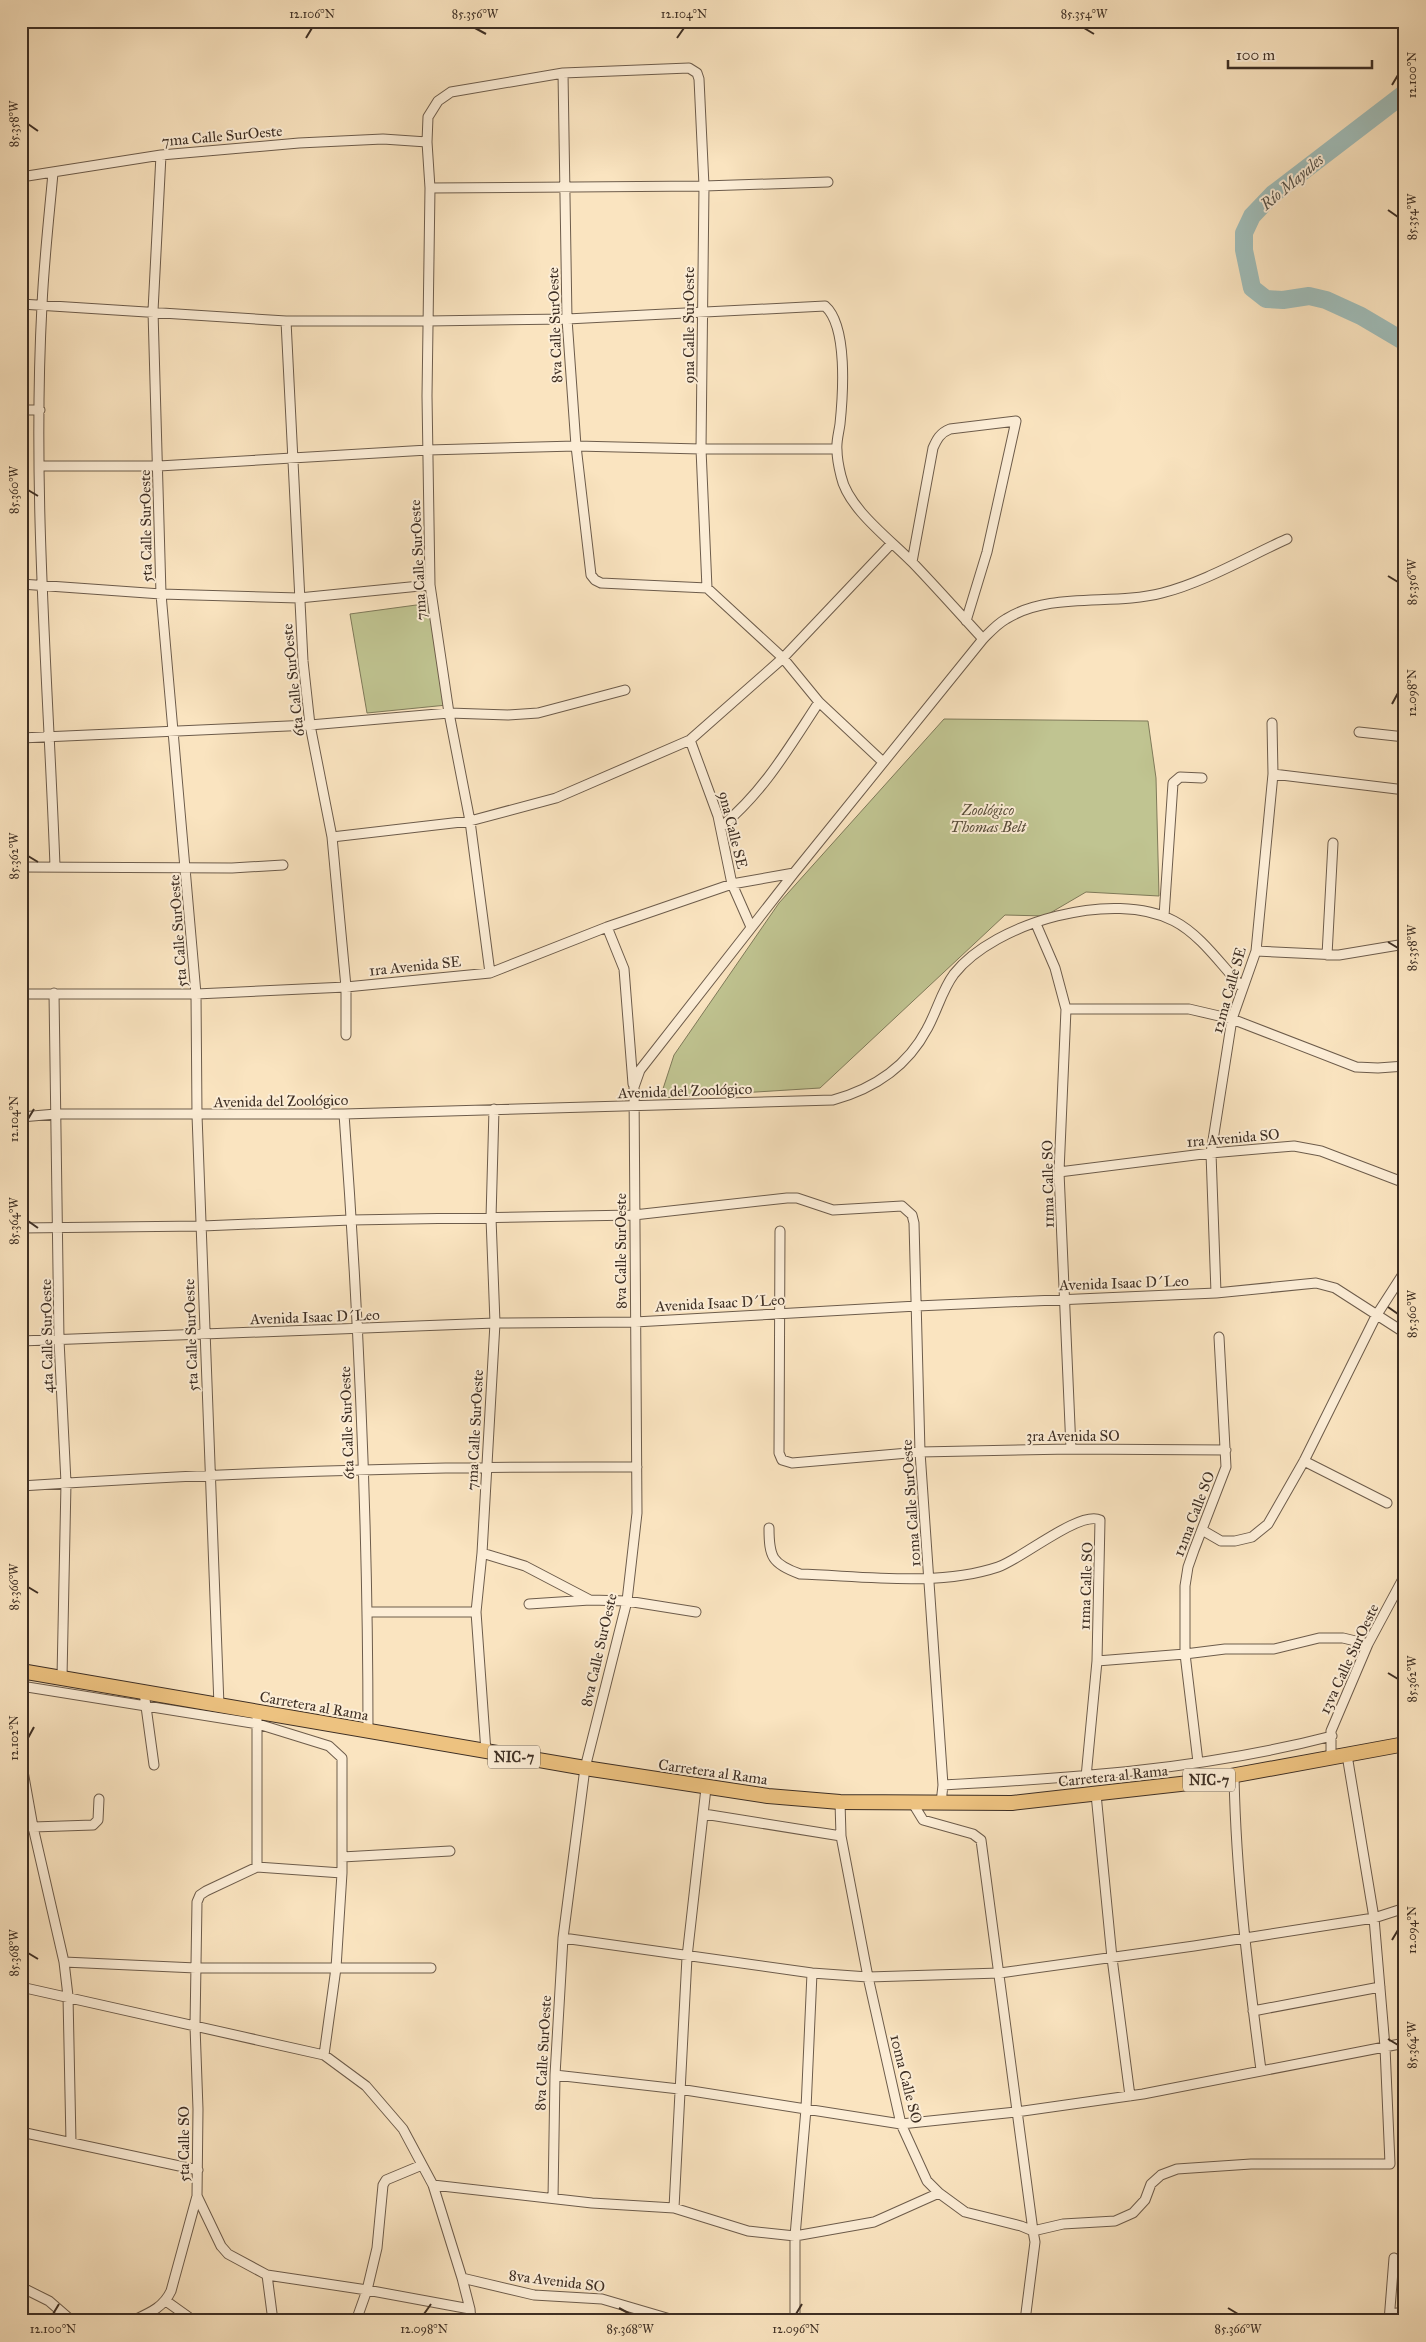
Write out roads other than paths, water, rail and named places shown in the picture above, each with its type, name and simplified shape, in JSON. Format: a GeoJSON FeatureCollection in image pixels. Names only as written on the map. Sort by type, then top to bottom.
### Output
{"type":"FeatureCollection","features":[{"type":"Feature","properties":{"kind":"highway","name":"Carretera al Rama"},"geometry":{"type":"LineString","coordinates":[[21,1671],[219,1706],[257,1718],[368,1732],[706,1788],[768,1796],[840,1802],[1012,1804],[1198,1782],[1405,1744]]}},
{"type":"Feature","properties":{"kind":"street","name":"7ma Calle SurOeste"},"geometry":{"type":"LineString","coordinates":[[490,972],[470,821],[449,713],[430,585],[428,321],[430,188],[427,142],[428,117],[438,101],[451,92],[563,73],[689,68]]}},
{"type":"Feature","properties":{"kind":"street","name":"9na Calle SurOeste"},"geometry":{"type":"LineString","coordinates":[[689,68],[697,73],[699,79],[704,186],[701,449],[707,588]]}},
{"type":"Feature","properties":{"kind":"street","name":"8va Calle SurOeste"},"geometry":{"type":"LineString","coordinates":[[563,73],[567,319],[576,446],[591,574],[595,580],[601,583],[707,588]]}},
{"type":"Feature","properties":{"kind":"street","name":"7ma Calle SurOeste"},"geometry":{"type":"LineString","coordinates":[[21,177],[161,155],[383,139],[427,142]]}},
{"type":"Feature","properties":{"kind":"street","name":"5ta Calle SurOeste"},"geometry":{"type":"LineString","coordinates":[[161,155],[153,311],[162,594],[172,732],[187,867],[196,994],[197,1115],[204,1334],[219,1706]]}},
{"type":"Feature","properties":{"kind":"street"},"geometry":{"type":"LineString","coordinates":[[53,173],[42,306],[40,466],[42,586],[55,866]]}},
{"type":"Feature","properties":{"kind":"street"},"geometry":{"type":"LineString","coordinates":[[430,188],[704,186],[828,182]]}},
{"type":"Feature","properties":{"kind":"street"},"geometry":{"type":"LineString","coordinates":[[21,304],[286,321],[567,319],[825,306],[835,319],[838,330],[842,373],[840,418],[836,449],[842,479],[847,491],[891,544],[912,562],[983,639]]}},
{"type":"Feature","properties":{"kind":"street","name":"6ta Calle SurOeste"},"geometry":{"type":"LineString","coordinates":[[286,321],[291,457],[303,661],[310,725],[332,837],[346,987],[346,1035]]}},
{"type":"Feature","properties":{"kind":"street"},"geometry":{"type":"LineString","coordinates":[[21,410],[40,410]]}},
{"type":"Feature","properties":{"kind":"street"},"geometry":{"type":"LineString","coordinates":[[912,562],[933,448],[937,439],[943,432],[950,429],[1016,421],[987,552],[966,620]]}},
{"type":"Feature","properties":{"kind":"street"},"geometry":{"type":"LineString","coordinates":[[40,466],[159,466],[428,450],[576,446],[701,449],[836,449]]}},
{"type":"Feature","properties":{"kind":"street"},"geometry":{"type":"LineString","coordinates":[[634,1087],[640,1070],[653,1052],[751,927],[983,639],[1005,619],[1019,612],[1048,604],[1126,598],[1161,593],[1185,585],[1287,539]]}},
{"type":"Feature","properties":{"kind":"street"},"geometry":{"type":"LineString","coordinates":[[332,837],[470,821],[556,798],[690,740],[782,658],[891,544]]}},
{"type":"Feature","properties":{"kind":"street"},"geometry":{"type":"LineString","coordinates":[[21,584],[162,594],[299,598],[430,585]]}},
{"type":"Feature","properties":{"kind":"street"},"geometry":{"type":"LineString","coordinates":[[707,588],[782,658],[819,702],[883,762]]}},
{"type":"Feature","properties":{"kind":"street"},"geometry":{"type":"LineString","coordinates":[[21,738],[310,725],[449,713],[538,714],[625,690]]}},
{"type":"Feature","properties":{"kind":"street"},"geometry":{"type":"LineString","coordinates":[[721,827],[746,806],[766,782],[819,702]]}},
{"type":"Feature","properties":{"kind":"street","name":"12ma Calle SE"},"geometry":{"type":"LineString","coordinates":[[1216,1293],[1211,1153],[1232,1019],[1256,952],[1273,774],[1272,724]]}},
{"type":"Feature","properties":{"kind":"street"},"geometry":{"type":"LineString","coordinates":[[1359,732],[1405,737]]}},
{"type":"Feature","properties":{"kind":"street","name":"9na Calle SE"},"geometry":{"type":"LineString","coordinates":[[690,740],[721,827],[732,884],[751,927]]}},
{"type":"Feature","properties":{"kind":"street"},"geometry":{"type":"LineString","coordinates":[[1273,774],[1405,790]]}},
{"type":"Feature","properties":{"kind":"street"},"geometry":{"type":"LineString","coordinates":[[1164,916],[1173,783],[1180,777],[1202,778]]}},
{"type":"Feature","properties":{"kind":"street"},"geometry":{"type":"LineString","coordinates":[[1327,955],[1333,843]]}},
{"type":"Feature","properties":{"kind":"street"},"geometry":{"type":"LineString","coordinates":[[21,867],[232,868],[283,865]]}},
{"type":"Feature","properties":{"kind":"street","name":"1ra Avenida SE"},"geometry":{"type":"LineString","coordinates":[[21,994],[196,994],[346,987],[490,972],[607,927],[732,884],[794,873]]}},
{"type":"Feature","properties":{"kind":"street","name":"Avenida del Zoológico"},"geometry":{"type":"LineString","coordinates":[[21,1117],[56,1114],[344,1114],[494,1108],[833,1100],[868,1089],[906,1059],[926,1030],[946,988],[968,960],[1004,936],[1062,914],[1082,910],[1142,910],[1164,916],[1191,933],[1242,987]]}},
{"type":"Feature","properties":{"kind":"street","name":"11ma Calle SO"},"geometry":{"type":"LineString","coordinates":[[1036,924],[1056,968],[1066,1010],[1059,1172],[1071,1449]]}},
{"type":"Feature","properties":{"kind":"street","name":"8va Calle SurOeste"},"geometry":{"type":"LineString","coordinates":[[553,2198],[555,2075],[563,1938],[585,1768],[626,1602],[637,1514],[634,1215],[635,1106],[624,968],[607,927]]}},
{"type":"Feature","properties":{"kind":"street"},"geometry":{"type":"LineString","coordinates":[[1256,952],[1327,955],[1405,944]]}},
{"type":"Feature","properties":{"kind":"street","name":"4ta Calle SurOeste"},"geometry":{"type":"LineString","coordinates":[[54,993],[59,1228],[59,1340],[66,1483],[62,1678]]}},
{"type":"Feature","properties":{"kind":"street"},"geometry":{"type":"LineString","coordinates":[[1066,1010],[1189,1008],[1232,1019],[1356,1067],[1405,1066]]}},
{"type":"Feature","properties":{"kind":"street","name":"7ma Calle SurOeste"},"geometry":{"type":"LineString","coordinates":[[486,1752],[476,1612],[482,1553],[495,1323],[491,1218],[494,1108]]}},
{"type":"Feature","properties":{"kind":"street","name":"6ta Calle SurOeste"},"geometry":{"type":"LineString","coordinates":[[344,1114],[352,1220],[368,1612],[368,1732]]}},
{"type":"Feature","properties":{"kind":"street","name":"1ra Avenida SO"},"geometry":{"type":"LineString","coordinates":[[1059,1172],[1211,1153],[1305,1147],[1405,1183]]}},
{"type":"Feature","properties":{"kind":"street","name":"10ma Calle SurOeste"},"geometry":{"type":"LineString","coordinates":[[634,1215],[787,1198],[805,1200],[834,1210],[902,1206],[912,1215],[914,1223],[917,1306],[920,1452],[943,1785],[941,1803]]}},
{"type":"Feature","properties":{"kind":"street"},"geometry":{"type":"LineString","coordinates":[[21,1228],[202,1226],[352,1220],[634,1215]]}},
{"type":"Feature","properties":{"kind":"street"},"geometry":{"type":"LineString","coordinates":[[778,1314],[780,1231]]}},
{"type":"Feature","properties":{"kind":"street"},"geometry":{"type":"LineString","coordinates":[[1202,1530],[1221,1541],[1235,1541],[1252,1537],[1268,1524],[1304,1461],[1376,1316],[1405,1271]]}},
{"type":"Feature","properties":{"kind":"street","name":"Avenida Isaac D´Leo"},"geometry":{"type":"LineString","coordinates":[[21,1341],[495,1323],[635,1322],[917,1306],[1216,1293],[1316,1283],[1325,1284],[1405,1333]]}},
{"type":"Feature","properties":{"kind":"street","name":"3ra Avenida SO"},"geometry":{"type":"LineString","coordinates":[[778,1314],[779,1453],[782,1460],[792,1463],[920,1452],[1071,1449],[1226,1450]]}},
{"type":"Feature","properties":{"kind":"street","name":"12ma Calle SO"},"geometry":{"type":"LineString","coordinates":[[1198,1762],[1185,1654],[1186,1586],[1188,1567],[1226,1467],[1219,1337]]}},
{"type":"Feature","properties":{"kind":"street"},"geometry":{"type":"LineString","coordinates":[[1304,1461],[1387,1502]]}},
{"type":"Feature","properties":{"kind":"street"},"geometry":{"type":"LineString","coordinates":[[21,1486],[211,1475],[362,1469],[487,1466],[637,1467]]}},
{"type":"Feature","properties":{"kind":"street","name":"11ma Calle SO"},"geometry":{"type":"LineString","coordinates":[[929,1578],[997,1568],[1024,1556],[1050,1536],[1092,1518],[1098,1519],[1101,1522],[1097,1660],[1086,1777]]}},
{"type":"Feature","properties":{"kind":"street"},"geometry":{"type":"LineString","coordinates":[[769,1528],[769,1551],[774,1560],[784,1569],[800,1574],[929,1578]]}},
{"type":"Feature","properties":{"kind":"street"},"geometry":{"type":"LineString","coordinates":[[482,1553],[525,1566],[590,1600]]}},
{"type":"Feature","properties":{"kind":"street","name":"13va Calle SurOeste"},"geometry":{"type":"LineString","coordinates":[[1331,1758],[1332,1731],[1368,1644],[1405,1575]]}},
{"type":"Feature","properties":{"kind":"street"},"geometry":{"type":"LineString","coordinates":[[529,1604],[590,1600],[626,1602],[696,1612]]}},
{"type":"Feature","properties":{"kind":"street"},"geometry":{"type":"LineString","coordinates":[[368,1612],[476,1612]]}},
{"type":"Feature","properties":{"kind":"street"},"geometry":{"type":"LineString","coordinates":[[1097,1660],[1185,1654],[1225,1648],[1274,1649],[1320,1638],[1343,1638],[1368,1644]]}},
{"type":"Feature","properties":{"kind":"street"},"geometry":{"type":"LineString","coordinates":[[21,1686],[146,1707],[257,1718],[329,1746],[342,1758],[342,1873],[336,1968],[324,2055]]}},
{"type":"Feature","properties":{"kind":"street"},"geometry":{"type":"LineString","coordinates":[[144,1692],[154,1765]]}},
{"type":"Feature","properties":{"kind":"street"},"geometry":{"type":"LineString","coordinates":[[257,1718],[257,1867],[342,1873]]}},
{"type":"Feature","properties":{"kind":"street"},"geometry":{"type":"LineString","coordinates":[[943,1785],[1086,1777],[1280,1750],[1332,1736]]}},
{"type":"Feature","properties":{"kind":"street"},"geometry":{"type":"LineString","coordinates":[[1033,2231],[1063,2224],[1116,2221],[1134,2213],[1145,2200],[1151,2184],[1161,2174],[1178,2169],[1251,2164],[1390,2164],[1385,2047],[1374,1918],[1347,1755]]}},
{"type":"Feature","properties":{"kind":"street"},"geometry":{"type":"LineString","coordinates":[[21,1760],[33,1827],[64,1962],[68,1996],[71,2142]]}},
{"type":"Feature","properties":{"kind":"street"},"geometry":{"type":"LineString","coordinates":[[1234,1776],[1235,1842],[1243,1938],[1261,2070]]}},
{"type":"Feature","properties":{"kind":"street"},"geometry":{"type":"LineString","coordinates":[[674,2208],[687,1957],[706,1788]]}},
{"type":"Feature","properties":{"kind":"street"},"geometry":{"type":"LineString","coordinates":[[1096,1794],[1112,1958],[1130,2096]]}},
{"type":"Feature","properties":{"kind":"street"},"geometry":{"type":"LineString","coordinates":[[21,1826],[93,1825],[98,1820],[99,1799]]}},
{"type":"Feature","properties":{"kind":"street","name":"10ma Calle SO"},"geometry":{"type":"LineString","coordinates":[[840,1802],[841,1836],[868,1976],[901,2124],[927,2181],[939,2193],[965,2212],[1033,2231]]}},
{"type":"Feature","properties":{"kind":"street"},"geometry":{"type":"LineString","coordinates":[[912,1802],[923,1820],[973,1834],[981,1840],[1000,1973],[1016,2112],[1035,2242],[1025,2321]]}},
{"type":"Feature","properties":{"kind":"street"},"geometry":{"type":"LineString","coordinates":[[704,1814],[841,1836]]}},
{"type":"Feature","properties":{"kind":"street"},"geometry":{"type":"LineString","coordinates":[[342,1857],[450,1851]]}},
{"type":"Feature","properties":{"kind":"street","name":"5ta Calle SO"},"geometry":{"type":"LineString","coordinates":[[257,1867],[200,1895],[197,1902],[195,2026],[197,2196],[221,2246],[228,2254],[267,2275],[367,2290],[470,2309]]}},
{"type":"Feature","properties":{"kind":"street"},"geometry":{"type":"LineString","coordinates":[[563,1938],[687,1957],[812,1973],[868,1976],[1000,1973],[1374,1918],[1405,1908]]}},
{"type":"Feature","properties":{"kind":"street"},"geometry":{"type":"LineString","coordinates":[[64,1962],[196,1968],[431,1968]]}},
{"type":"Feature","properties":{"kind":"street"},"geometry":{"type":"LineString","coordinates":[[795,2321],[795,2236],[806,2109],[812,1973]]}},
{"type":"Feature","properties":{"kind":"street"},"geometry":{"type":"LineString","coordinates":[[21,1987],[68,1996],[324,2055],[366,2086],[404,2130],[433,2185],[462,2278],[471,2321]]}},
{"type":"Feature","properties":{"kind":"street"},"geometry":{"type":"LineString","coordinates":[[1253,2011],[1380,1987]]}},
{"type":"Feature","properties":{"kind":"street"},"geometry":{"type":"LineString","coordinates":[[555,2075],[679,2089],[901,2124],[1016,2112],[1130,2096],[1405,2043]]}},
{"type":"Feature","properties":{"kind":"street"},"geometry":{"type":"LineString","coordinates":[[21,2132],[198,2170]]}},
{"type":"Feature","properties":{"kind":"street"},"geometry":{"type":"LineString","coordinates":[[356,2321],[367,2290],[377,2248],[383,2185],[389,2179],[422,2165]]}},
{"type":"Feature","properties":{"kind":"street"},"geometry":{"type":"LineString","coordinates":[[433,2185],[553,2198],[674,2208],[748,2231],[795,2236],[874,2222],[939,2193]]}},
{"type":"Feature","properties":{"kind":"street"},"geometry":{"type":"LineString","coordinates":[[132,2321],[160,2307],[166,2301],[171,2291],[197,2196]]}},
{"type":"Feature","properties":{"kind":"street"},"geometry":{"type":"LineString","coordinates":[[1394,2258],[1390,2318],[1405,2312]]}},
{"type":"Feature","properties":{"kind":"street"},"geometry":{"type":"LineString","coordinates":[[267,2275],[273,2321]]}},
{"type":"Feature","properties":{"kind":"street","name":"8va Avenida SO"},"geometry":{"type":"LineString","coordinates":[[462,2278],[534,2295],[602,2298],[677,2321]]}},
{"type":"Feature","properties":{"kind":"street"},"geometry":{"type":"LineString","coordinates":[[21,2286],[49,2301],[72,2321]]}},
{"type":"Feature","properties":{"kind":"street"},"geometry":{"type":"LineString","coordinates":[[166,2301],[194,2321]]}},
{"type":"Feature","properties":{"kind":"waterway","name":"Río Mayales"},"geometry":{"type":"LineString","coordinates":[[1405,93],[1273,194],[1252,216],[1244,233],[1244,250],[1252,288],[1266,299],[1283,300],[1309,296],[1326,300],[1361,316],[1405,342]]}},
{"type":"Feature","properties":{"kind":"park label","name":"Zoológico Thomas Belt"},"geometry":{"type":"Point","coordinates":[988,818]}}]}
